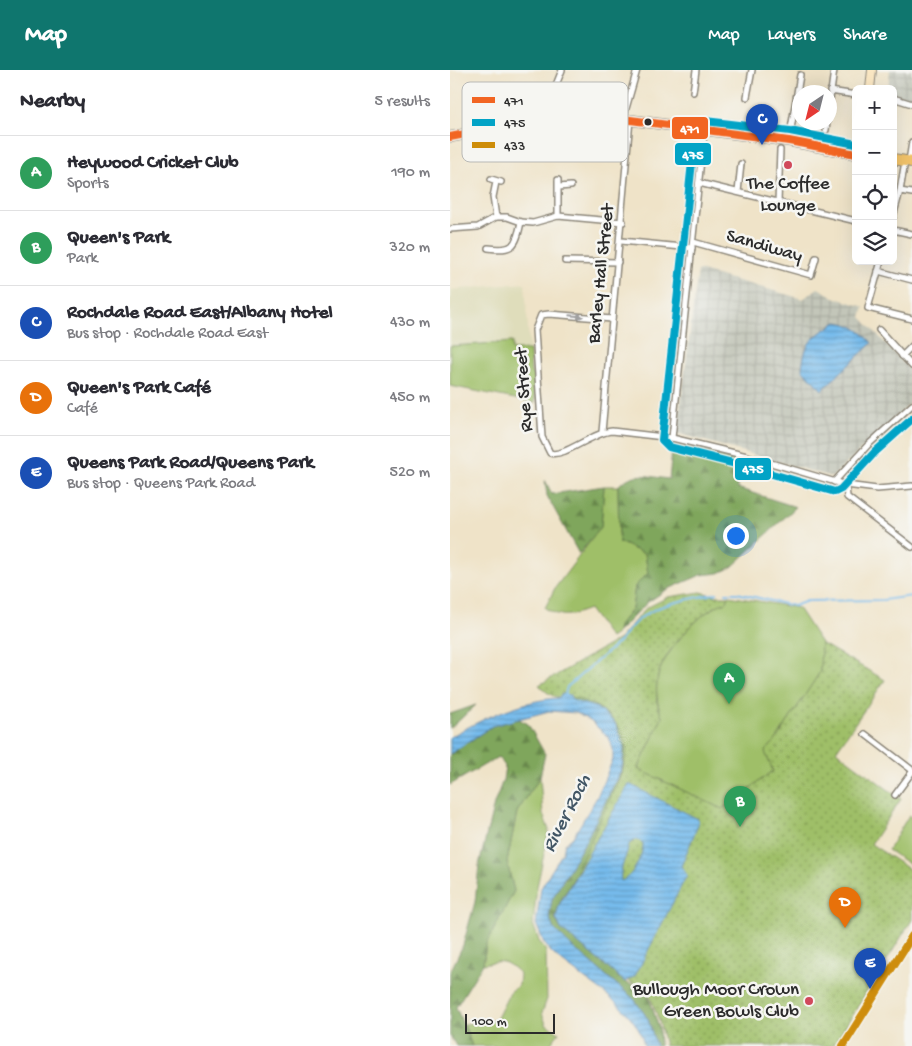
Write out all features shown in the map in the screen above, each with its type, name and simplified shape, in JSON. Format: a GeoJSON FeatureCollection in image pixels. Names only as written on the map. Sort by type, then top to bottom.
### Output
{"type":"FeatureCollection","features":[{"type":"Feature","properties":{"kind":"highway"},"geometry":{"type":"LineString","coordinates":[[628,119],[704,131],[789,141],[852,153]]}},
{"type":"Feature","properties":{"kind":"street"},"geometry":{"type":"LineString","coordinates":[[557,82],[562,70]]}},
{"type":"Feature","properties":{"kind":"street","name":"Barley Hall Street"},"geometry":{"type":"LineString","coordinates":[[628,114],[637,70]]}},
{"type":"Feature","properties":{"kind":"street"},"geometry":{"type":"LineString","coordinates":[[693,92],[696,70]]}},
{"type":"Feature","properties":{"kind":"street"},"geometry":{"type":"LineString","coordinates":[[748,97],[752,70]]}},
{"type":"Feature","properties":{"kind":"street"},"geometry":{"type":"LineString","coordinates":[[831,85],[834,70]]}},
{"type":"Feature","properties":{"kind":"street"},"geometry":{"type":"LineString","coordinates":[[870,85],[872,70]]}},
{"type":"Feature","properties":{"kind":"street"},"geometry":{"type":"LineString","coordinates":[[789,141],[800,75]]}},
{"type":"Feature","properties":{"kind":"street"},"geometry":{"type":"LineString","coordinates":[[837,92],[852,94]]}},
{"type":"Feature","properties":{"kind":"street"},"geometry":{"type":"LineString","coordinates":[[897,99],[912,104]]}},
{"type":"Feature","properties":{"kind":"street"},"geometry":{"type":"LineString","coordinates":[[672,438],[704,131]]}},
{"type":"Feature","properties":{"kind":"street"},"geometry":{"type":"LineString","coordinates":[[897,202],[909,161],[912,142]]}},
{"type":"Feature","properties":{"kind":"street"},"geometry":{"type":"LineString","coordinates":[[778,202],[780,150]]}},
{"type":"Feature","properties":{"kind":"street","name":"Barley Hall Street"},"geometry":{"type":"LineString","coordinates":[[602,432],[621,241],[625,162]]}},
{"type":"Feature","properties":{"kind":"street"},"geometry":{"type":"LineString","coordinates":[[738,192],[741,164]]}},
{"type":"Feature","properties":{"kind":"street"},"geometry":{"type":"LineString","coordinates":[[558,180],[558,216]]}},
{"type":"Feature","properties":{"kind":"street"},"geometry":{"type":"LineString","coordinates":[[496,181],[493,197],[496,217]]}},
{"type":"Feature","properties":{"kind":"street"},"geometry":{"type":"LineString","coordinates":[[699,183],[852,220]]}},
{"type":"Feature","properties":{"kind":"street"},"geometry":{"type":"LineString","coordinates":[[558,187],[571,186]]}},
{"type":"Feature","properties":{"kind":"street"},"geometry":{"type":"LineString","coordinates":[[900,191],[912,193]]}},
{"type":"Feature","properties":{"kind":"street"},"geometry":{"type":"LineString","coordinates":[[450,229],[478,228],[496,217],[533,223],[558,216],[622,222]]}},
{"type":"Feature","properties":{"kind":"street"},"geometry":{"type":"LineString","coordinates":[[488,248],[504,250],[513,245],[518,239],[521,222]]}},
{"type":"Feature","properties":{"kind":"street"},"geometry":{"type":"LineString","coordinates":[[897,231],[912,234]]}},
{"type":"Feature","properties":{"kind":"street"},"geometry":{"type":"LineString","coordinates":[[621,241],[692,245]]}},
{"type":"Feature","properties":{"kind":"street","name":"Sandiway"},"geometry":{"type":"LineString","coordinates":[[692,245],[811,275],[816,258]]}},
{"type":"Feature","properties":{"kind":"street"},"geometry":{"type":"LineString","coordinates":[[565,261],[618,262]]}},
{"type":"Feature","properties":{"kind":"street"},"geometry":{"type":"LineString","coordinates":[[880,265],[868,308],[912,319]]}},
{"type":"Feature","properties":{"kind":"street"},"geometry":{"type":"LineString","coordinates":[[878,271],[912,280]]}},
{"type":"Feature","properties":{"kind":"street","name":"Rye Street"},"geometry":{"type":"LineString","coordinates":[[602,432],[559,454],[550,453],[542,437],[535,330],[541,316],[549,314],[612,318]]}},
{"type":"Feature","properties":{"kind":"street"},"geometry":{"type":"LineString","coordinates":[[878,330],[912,366]]}},
{"type":"Feature","properties":{"kind":"street"},"geometry":{"type":"LineString","coordinates":[[902,356],[912,346]]}},
{"type":"Feature","properties":{"kind":"street"},"geometry":{"type":"LineString","coordinates":[[834,482],[868,445],[912,405]]}},
{"type":"Feature","properties":{"kind":"street"},"geometry":{"type":"LineString","coordinates":[[602,432],[672,438],[747,456],[846,485],[877,489],[912,486]]}},
{"type":"Feature","properties":{"kind":"street"},"geometry":{"type":"LineString","coordinates":[[846,485],[847,497],[912,547]]}},
{"type":"Feature","properties":{"kind":"street"},"geometry":{"type":"LineString","coordinates":[[865,734],[912,771],[895,794]]}},
{"type":"Feature","properties":{"kind":"street"},"geometry":{"type":"LineString","coordinates":[[843,1046],[912,936]]}},
{"type":"Feature","properties":{"kind":"shaded area"},"geometry":{"type":"Polygon","coordinates":[[[890,70],[912,70],[912,99],[897,97],[897,85],[888,85],[890,70]]]}},
{"type":"Feature","properties":{"kind":"shaded area"},"geometry":{"type":"Polygon","coordinates":[[[698,270],[803,299],[818,288],[834,297],[864,307],[861,317],[912,372],[912,402],[832,477],[677,433],[698,270]]]}},
{"type":"Feature","properties":{"kind":"shaded area"},"geometry":{"type":"Polygon","coordinates":[[[525,283],[531,372],[535,377],[535,403],[450,386],[450,290],[525,283]]]}},
{"type":"Feature","properties":{"kind":"green space"},"geometry":{"type":"Polygon","coordinates":[[[512,342],[512,350],[530,350],[531,372],[535,377],[535,403],[450,386],[450,346],[512,342]]]}},
{"type":"Feature","properties":{"kind":"green space"},"geometry":{"type":"Polygon","coordinates":[[[673,442],[739,461],[737,488],[796,507],[732,567],[719,573],[701,575],[666,590],[648,602],[617,633],[618,626],[632,609],[635,586],[648,573],[645,554],[619,542],[618,486],[630,477],[642,475],[669,479],[673,442]]]}},
{"type":"Feature","properties":{"kind":"green space"},"geometry":{"type":"Polygon","coordinates":[[[545,480],[552,494],[604,486],[601,527],[579,554],[547,496],[545,480]]]}},
{"type":"Feature","properties":{"kind":"green space"},"geometry":{"type":"Polygon","coordinates":[[[604,486],[618,486],[619,542],[645,554],[648,573],[635,586],[632,609],[618,626],[617,633],[610,638],[589,609],[562,615],[545,608],[555,588],[601,527],[604,486]]]}},
{"type":"Feature","properties":{"kind":"green space"},"geometry":{"type":"Polygon","coordinates":[[[701,592],[716,596],[729,596],[727,602],[707,612],[685,632],[661,666],[656,691],[658,707],[662,717],[638,769],[722,809],[773,771],[765,752],[776,740],[820,672],[821,643],[885,680],[836,751],[901,799],[871,844],[912,871],[912,920],[833,1046],[665,1046],[659,1020],[648,992],[614,973],[556,918],[623,770],[626,746],[620,729],[609,715],[602,710],[578,699],[553,696],[539,685],[619,639],[646,608],[668,597],[701,592]]]}},
{"type":"Feature","properties":{"kind":"green space"},"geometry":{"type":"Polygon","coordinates":[[[729,596],[798,608],[821,643],[820,672],[776,740],[765,752],[773,771],[722,809],[638,769],[662,717],[657,691],[657,681],[661,666],[676,644],[696,621],[718,605],[727,602],[729,596]]]}},
{"type":"Feature","properties":{"kind":"green space"},"geometry":{"type":"Polygon","coordinates":[[[592,667],[637,741],[592,847],[561,900],[555,918],[561,929],[625,982],[647,992],[659,1028],[660,1046],[656,1046],[648,1019],[634,999],[572,947],[553,928],[549,916],[552,899],[586,840],[622,768],[624,747],[597,708],[571,700],[570,695],[592,667]]]}},
{"type":"Feature","properties":{"kind":"green space"},"geometry":{"type":"Polygon","coordinates":[[[476,705],[452,727],[450,728],[450,714],[476,705]]]}},
{"type":"Feature","properties":{"kind":"green space"},"geometry":{"type":"Polygon","coordinates":[[[517,718],[528,724],[545,754],[540,777],[517,812],[507,862],[514,891],[486,944],[483,964],[456,1007],[472,1046],[456,1046],[450,1036],[450,972],[463,945],[475,902],[479,865],[494,804],[503,780],[505,766],[498,757],[450,785],[450,754],[492,726],[517,718]]]}},
{"type":"Feature","properties":{"kind":"green space"},"geometry":{"type":"Polygon","coordinates":[[[540,777],[543,814],[549,830],[537,887],[533,924],[539,941],[546,951],[547,999],[542,1013],[546,1024],[559,1033],[549,1046],[472,1046],[464,1024],[496,1020],[510,992],[519,985],[520,974],[511,966],[503,962],[483,964],[486,944],[514,891],[507,862],[517,812],[540,777]]]}},
{"type":"Feature","properties":{"kind":"green space"},"geometry":{"type":"Polygon","coordinates":[[[909,815],[912,817],[912,866],[888,850],[909,815]]]}},
{"type":"Feature","properties":{"kind":"water"},"geometry":{"type":"Polygon","coordinates":[[[837,322],[847,324],[856,329],[872,343],[822,390],[802,369],[803,359],[812,340],[837,322]]]}},
{"type":"Feature","properties":{"kind":"water"},"geometry":{"type":"Polygon","coordinates":[[[562,694],[570,695],[572,700],[597,708],[615,723],[624,747],[622,768],[586,840],[552,899],[549,916],[553,928],[572,947],[634,999],[648,1019],[656,1046],[644,1046],[640,1032],[631,1018],[606,994],[551,952],[544,943],[536,924],[541,888],[563,852],[565,844],[573,837],[597,797],[613,759],[613,749],[609,738],[592,722],[576,713],[549,711],[492,726],[450,754],[450,737],[463,730],[502,711],[529,703],[558,698],[562,694]]]}},
{"type":"Feature","properties":{"kind":"water"},"geometry":{"type":"Polygon","coordinates":[[[629,784],[698,819],[698,825],[681,866],[687,875],[635,976],[625,982],[561,929],[556,918],[559,905],[629,784]],[[636,839],[629,844],[621,871],[621,881],[633,871],[642,853],[643,843],[636,839]]]}},
{"type":"Feature","properties":{"kind":"waterway"},"geometry":{"type":"LineString","coordinates":[[565,695],[567,687],[620,641],[629,628],[640,618],[662,606],[717,593]]}},
{"type":"Feature","properties":{"kind":"waterway"},"geometry":{"type":"LineString","coordinates":[[726,593],[737,593],[794,606],[807,601],[883,600],[912,596]]}},
{"type":"Feature","properties":{"kind":"transit line","name":"471"},"geometry":{"type":"LineString","coordinates":[[628,120],[789,141],[852,153]]}},
{"type":"Feature","properties":{"kind":"transit line","name":"475"},"geometry":{"type":"LineString","coordinates":[[852,143],[790,131],[705,121],[696,125],[662,440],[669,447],[835,492],[841,489],[875,452],[912,419]]}},
{"type":"Feature","properties":{"kind":"transit line","name":"471"},"geometry":{"type":"LineString","coordinates":[[450,137],[462,135]]}},
{"type":"Feature","properties":{"kind":"transit line","name":"433"},"geometry":{"type":"LineString","coordinates":[[843,1046],[912,936]]}},
{"type":"Feature","properties":{"kind":"place","name":"Rochdale Road East/Albany Hotel"},"geometry":{"type":"Point","coordinates":[762,145]}},
{"type":"Feature","properties":{"kind":"place","name":"The Coffee Lounge"},"geometry":{"type":"Point","coordinates":[788,165]}},
{"type":"Feature","properties":{"kind":"place","name":"Heywood Cricket Club"},"geometry":{"type":"Point","coordinates":[729,704]}},
{"type":"Feature","properties":{"kind":"place","name":"Queen's Park"},"geometry":{"type":"Point","coordinates":[740,827]}},
{"type":"Feature","properties":{"kind":"place","name":"Queen's Park Café"},"geometry":{"type":"Point","coordinates":[845,928]}},
{"type":"Feature","properties":{"kind":"place","name":"Queens Park Road/Queens Park"},"geometry":{"type":"Point","coordinates":[870,989]}},
{"type":"Feature","properties":{"kind":"place","name":"Bullough Moor Crown Green Bowls Club"},"geometry":{"type":"Point","coordinates":[809,1001]}},
{"type":"Feature","properties":{"kind":"water label","name":"River Roch"},"geometry":{"type":"Point","coordinates":[568,814]}}]}
